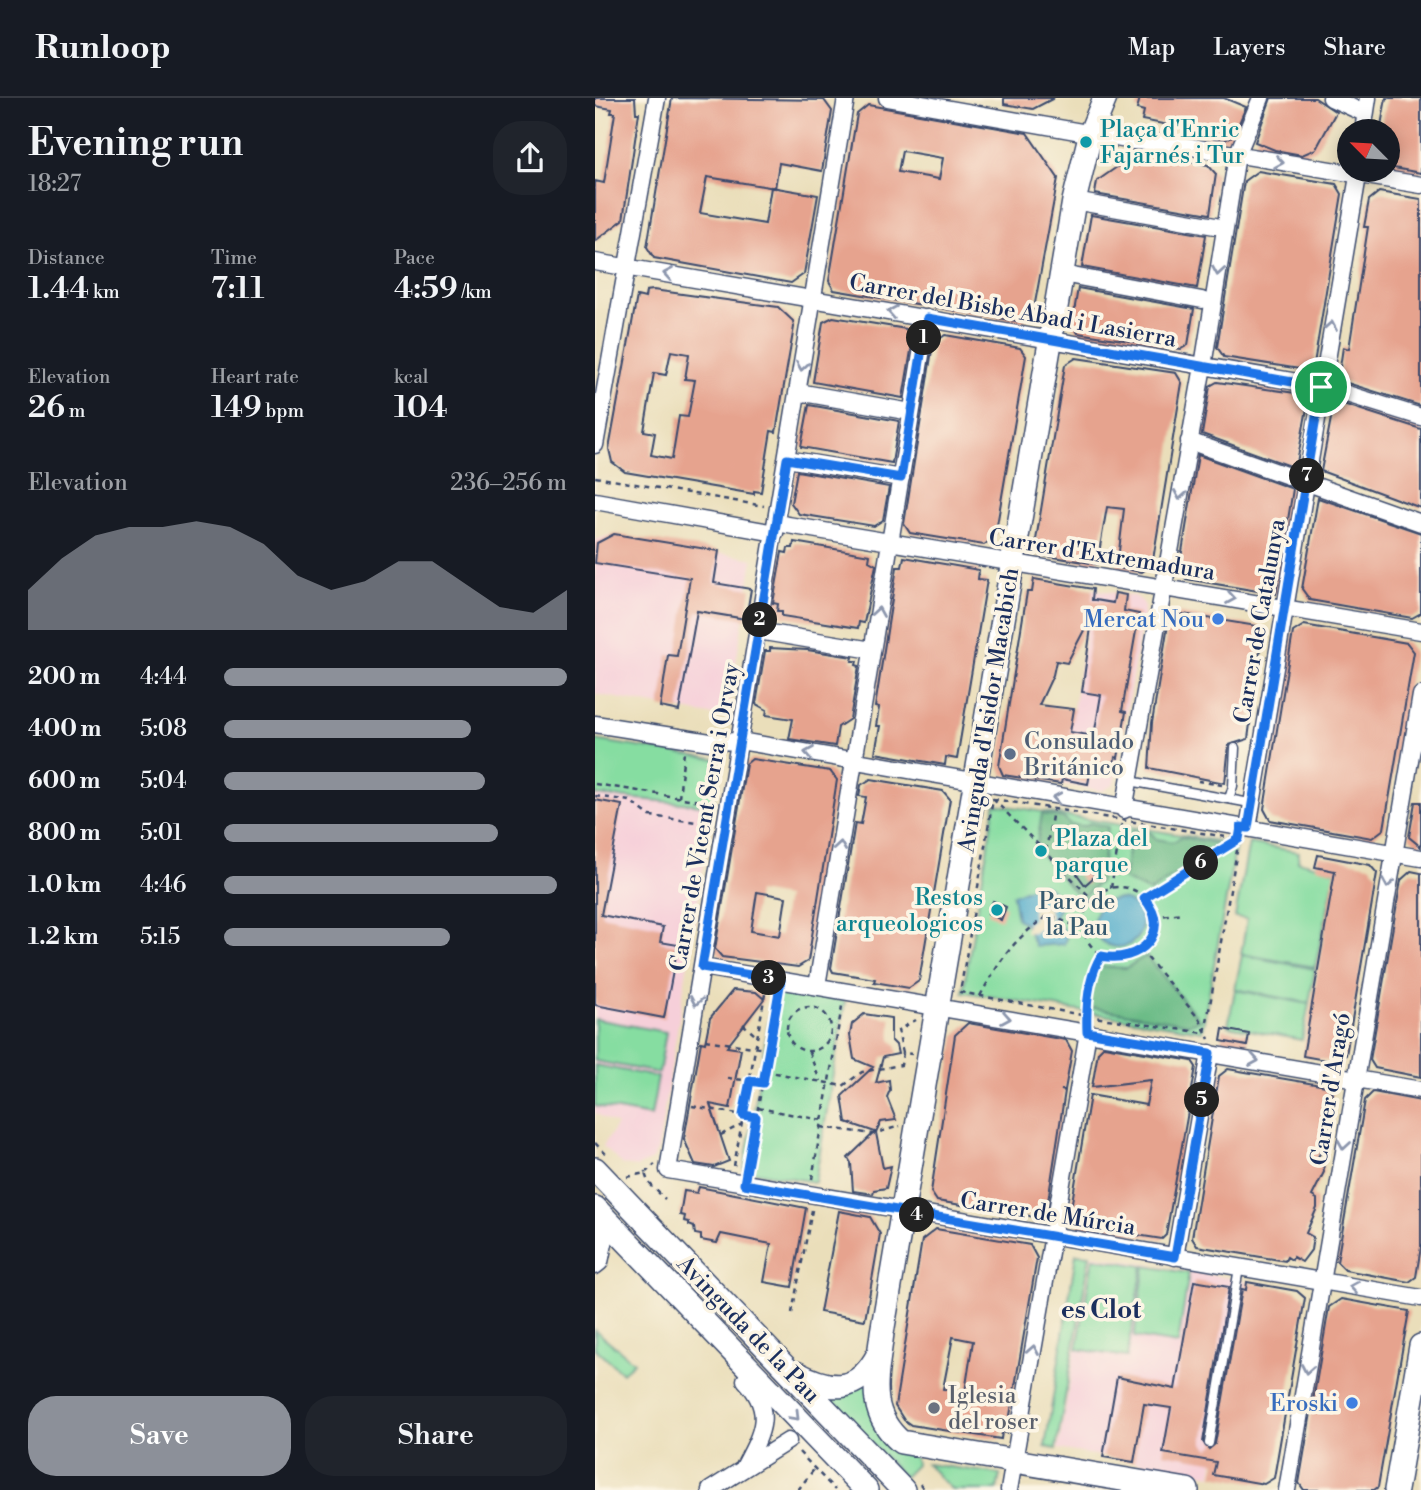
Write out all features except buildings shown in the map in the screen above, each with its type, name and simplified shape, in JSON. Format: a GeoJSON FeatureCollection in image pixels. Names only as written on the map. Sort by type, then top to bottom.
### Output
{"type":"FeatureCollection","features":[{"type":"Feature","properties":{"kind":"street"},"geometry":{"type":"LineString","coordinates":[[595,445],[657,98]]}},
{"type":"Feature","properties":{"kind":"street","name":"Carrer de Vicent Serra i Orvay"},"geometry":{"type":"LineString","coordinates":[[663,1165],[702,967],[846,98]]}},
{"type":"Feature","properties":{"kind":"street"},"geometry":{"type":"LineString","coordinates":[[887,98],[1337,169]]}},
{"type":"Feature","properties":{"kind":"street","name":"Avinguda d'Isidor Macabich"},"geometry":{"type":"LineString","coordinates":[[1014,1462],[901,1442],[886,1428],[876,1406],[880,1352],[903,1212],[929,1012],[976,783],[1074,201],[1091,132],[1105,98]]}},
{"type":"Feature","properties":{"kind":"street"},"geometry":{"type":"LineString","coordinates":[[1123,815],[1203,366],[1237,155],[1261,98]]}},
{"type":"Feature","properties":{"kind":"street"},"geometry":{"type":"LineString","coordinates":[[1331,98],[1366,106]]}},
{"type":"Feature","properties":{"kind":"street"},"geometry":{"type":"LineString","coordinates":[[1400,181],[1421,185]]}},
{"type":"Feature","properties":{"kind":"street","name":"Carrer de Catalunya"},"geometry":{"type":"LineString","coordinates":[[1245,834],[1357,182]]}},
{"type":"Feature","properties":{"kind":"street"},"geometry":{"type":"LineString","coordinates":[[1074,201],[1215,226]]}},
{"type":"Feature","properties":{"kind":"street"},"geometry":{"type":"LineString","coordinates":[[599,262],[621,302]]}},
{"type":"Feature","properties":{"kind":"street","name":"Carrer del Bisbe Abad i Lasierra"},"geometry":{"type":"LineString","coordinates":[[599,262],[1321,387],[1421,417]]}},
{"type":"Feature","properties":{"kind":"street"},"geometry":{"type":"LineString","coordinates":[[1062,274],[1202,300]]}},
{"type":"Feature","properties":{"kind":"street"},"geometry":{"type":"LineString","coordinates":[[817,986],[927,318]]}},
{"type":"Feature","properties":{"kind":"street"},"geometry":{"type":"LineString","coordinates":[[798,392],[911,412]]}},
{"type":"Feature","properties":{"kind":"street"},"geometry":{"type":"LineString","coordinates":[[1189,441],[1421,523]]}},
{"type":"Feature","properties":{"kind":"street"},"geometry":{"type":"LineString","coordinates":[[787,459],[901,478]]}},
{"type":"Feature","properties":{"kind":"street","name":"Carrer d'Extremadura"},"geometry":{"type":"LineString","coordinates":[[595,501],[777,522],[1012,564],[1421,631]]}},
{"type":"Feature","properties":{"kind":"street"},"geometry":{"type":"LineString","coordinates":[[758,631],[872,650]]}},
{"type":"Feature","properties":{"kind":"street","name":"Carrer d'Aragó"},"geometry":{"type":"LineString","coordinates":[[1287,1490],[1421,695]]}},
{"type":"Feature","properties":{"kind":"street"},"geometry":{"type":"LineString","coordinates":[[595,724],[710,742],[740,741],[976,783],[1054,803],[1123,815],[1421,858]]}},
{"type":"Feature","properties":{"kind":"street"},"geometry":{"type":"LineString","coordinates":[[702,967],[845,991],[929,1012],[977,1005],[1211,1047],[1421,1090]]}},
{"type":"Feature","properties":{"kind":"street"},"geometry":{"type":"LineString","coordinates":[[1009,1490],[1087,1024]]}},
{"type":"Feature","properties":{"kind":"street"},"geometry":{"type":"LineString","coordinates":[[1175,1257],[1211,1047]]}},
{"type":"Feature","properties":{"kind":"street","name":"Carrer de Múrcia"},"geometry":{"type":"LineString","coordinates":[[663,1165],[903,1212],[1421,1298]]}},
{"type":"Feature","properties":{"kind":"street","name":"Avinguda de la Pau"},"geometry":{"type":"LineString","coordinates":[[595,1169],[902,1490]]}},
{"type":"Feature","properties":{"kind":"street","name":"Avinguda de la Pau"},"geometry":{"type":"LineString","coordinates":[[595,1208],[866,1490]]}},
{"type":"Feature","properties":{"kind":"street"},"geometry":{"type":"LineString","coordinates":[[595,1229],[605,1239],[597,1264]]}},
{"type":"Feature","properties":{"kind":"street"},"geometry":{"type":"LineString","coordinates":[[631,1245],[644,1270],[759,1395],[764,1412],[762,1425],[743,1469]]}},
{"type":"Feature","properties":{"kind":"street"},"geometry":{"type":"LineString","coordinates":[[1397,1490],[1421,1346]]}},
{"type":"Feature","properties":{"kind":"street"},"geometry":{"type":"LineString","coordinates":[[786,1368],[822,1384],[844,1386],[864,1376],[880,1352]]}},
{"type":"Feature","properties":{"kind":"street"},"geometry":{"type":"LineString","coordinates":[[710,1490],[788,1441]]}},
{"type":"Feature","properties":{"kind":"street"},"geometry":{"type":"LineString","coordinates":[[1014,1462],[1136,1486],[1187,1490]]}},
{"type":"Feature","properties":{"kind":"lane"},"geometry":{"type":"LineString","coordinates":[[1229,799],[1235,748]]}},
{"type":"Feature","properties":{"kind":"lane"},"geometry":{"type":"LineString","coordinates":[[1130,781],[1250,803]]}},
{"type":"Feature","properties":{"kind":"lane"},"geometry":{"type":"LineString","coordinates":[[1209,1443],[1239,1268]]}},
{"type":"Feature","properties":{"kind":"path"},"geometry":{"type":"LineString","coordinates":[[595,477],[777,522]]}},
{"type":"Feature","properties":{"kind":"path"},"geometry":{"type":"LineString","coordinates":[[679,798],[684,752]]}},
{"type":"Feature","properties":{"kind":"path"},"geometry":{"type":"LineString","coordinates":[[595,784],[717,804]]}},
{"type":"Feature","properties":{"kind":"path"},"geometry":{"type":"LineString","coordinates":[[595,796],[630,802],[650,816],[714,824],[715,814]]}},
{"type":"Feature","properties":{"kind":"path"},"geometry":{"type":"LineString","coordinates":[[993,799],[1054,803],[1245,834]]}},
{"type":"Feature","properties":{"kind":"path"},"geometry":{"type":"LineString","coordinates":[[993,799],[1092,899]]}},
{"type":"Feature","properties":{"kind":"path"},"geometry":{"type":"LineString","coordinates":[[993,799],[960,992],[977,1005],[1087,1024],[1205,1033]]}},
{"type":"Feature","properties":{"kind":"path"},"geometry":{"type":"LineString","coordinates":[[1046,851],[1054,803]]}},
{"type":"Feature","properties":{"kind":"path"},"geometry":{"type":"LineString","coordinates":[[1111,888],[1123,815]]}},
{"type":"Feature","properties":{"kind":"path"},"geometry":{"type":"LineString","coordinates":[[1144,898],[1245,834]]}},
{"type":"Feature","properties":{"kind":"path"},"geometry":{"type":"LineString","coordinates":[[1205,1033],[1245,834]]}},
{"type":"Feature","properties":{"kind":"path"},"geometry":{"type":"LineString","coordinates":[[1111,888],[1130,889],[1144,898],[1154,917],[1152,936],[1141,950],[1127,958],[1101,956],[1087,941],[1083,929],[1083,917],[1092,899],[1111,888]]}},
{"type":"Feature","properties":{"kind":"path"},"geometry":{"type":"LineString","coordinates":[[1154,917],[1182,913]]}},
{"type":"Feature","properties":{"kind":"path"},"geometry":{"type":"LineString","coordinates":[[977,1005],[1001,958],[1032,926],[1051,914],[1083,929]]}},
{"type":"Feature","properties":{"kind":"path"},"geometry":{"type":"LineString","coordinates":[[1141,950],[1200,1020],[1211,1047]]}},
{"type":"Feature","properties":{"kind":"path"},"geometry":{"type":"LineString","coordinates":[[1087,1024],[1094,966],[1101,956]]}},
{"type":"Feature","properties":{"kind":"path"},"geometry":{"type":"LineString","coordinates":[[739,1178],[758,1108],[781,980]]}},
{"type":"Feature","properties":{"kind":"path"},"geometry":{"type":"LineString","coordinates":[[739,1178],[743,1115],[765,990]]}},
{"type":"Feature","properties":{"kind":"path"},"geometry":{"type":"LineString","coordinates":[[792,1313],[845,991]]}},
{"type":"Feature","properties":{"kind":"path"},"geometry":{"type":"LineString","coordinates":[[809,1051],[828,1041],[831,1027],[820,1009],[806,1006],[793,1013],[786,1027],[790,1041],[809,1051],[820,1081]]}},
{"type":"Feature","properties":{"kind":"path"},"geometry":{"type":"LineString","coordinates":[[906,1016],[929,1012]]}},
{"type":"Feature","properties":{"kind":"path"},"geometry":{"type":"LineString","coordinates":[[918,1030],[929,1012]]}},
{"type":"Feature","properties":{"kind":"path"},"geometry":{"type":"LineString","coordinates":[[765,1071],[843,1086],[862,1072],[901,1065],[903,1053],[898,1030],[929,1012]]}},
{"type":"Feature","properties":{"kind":"path"},"geometry":{"type":"LineString","coordinates":[[743,1024],[757,1037]]}},
{"type":"Feature","properties":{"kind":"path"},"geometry":{"type":"LineString","coordinates":[[698,1039],[768,1049]]}},
{"type":"Feature","properties":{"kind":"path"},"geometry":{"type":"LineString","coordinates":[[903,1053],[914,1054],[912,1066]]}},
{"type":"Feature","properties":{"kind":"path"},"geometry":{"type":"LineString","coordinates":[[727,1078],[763,1083]]}},
{"type":"Feature","properties":{"kind":"path"},"geometry":{"type":"LineString","coordinates":[[685,1105],[756,1117]]}},
{"type":"Feature","properties":{"kind":"path"},"geometry":{"type":"LineString","coordinates":[[758,1108],[822,1120]]}},
{"type":"Feature","properties":{"kind":"path"},"geometry":{"type":"LineString","coordinates":[[721,1135],[742,1124]]}},
{"type":"Feature","properties":{"kind":"path"},"geometry":{"type":"LineString","coordinates":[[821,1127],[873,1134],[903,1125],[901,1137]]}},
{"type":"Feature","properties":{"kind":"path"},"geometry":{"type":"LineString","coordinates":[[645,1173],[663,1165]]}},
{"type":"Feature","properties":{"kind":"path"},"geometry":{"type":"LineString","coordinates":[[798,1490],[816,1467]]}},
{"type":"Feature","properties":{"kind":"shaded area"},"geometry":{"type":"Polygon","coordinates":[[[614,534],[753,559],[727,718],[595,694],[595,540],[614,534]]]}},
{"type":"Feature","properties":{"kind":"shaded area"},"geometry":{"type":"Polygon","coordinates":[[[1093,589],[1135,596],[1143,602],[1144,608],[1114,784],[1103,791],[1061,784],[1093,589]]]}},
{"type":"Feature","properties":{"kind":"shaded area"},"geometry":{"type":"Polygon","coordinates":[[[595,795],[713,806],[658,1149],[652,1160],[637,1167],[623,1165],[603,1146],[617,1125],[595,1113],[595,795]]]}},
{"type":"Feature","properties":{"kind":"shaded area"},"geometry":{"type":"Polygon","coordinates":[[[1092,1255],[1246,1281],[1212,1475],[1058,1449],[1092,1255]]]}},
{"type":"Feature","properties":{"kind":"green space"},"geometry":{"type":"Polygon","coordinates":[[[595,740],[720,760],[713,806],[595,795],[595,740]]]}},
{"type":"Feature","properties":{"kind":"green space","name":"Parc de la Pau"},"geometry":{"type":"Polygon","coordinates":[[[995,804],[1236,844],[1202,1031],[963,992],[995,804]]]}},
{"type":"Feature","properties":{"kind":"green space"},"geometry":{"type":"Polygon","coordinates":[[[1042,814],[1064,818],[1070,825],[1085,826],[1090,823],[1108,827],[1100,881],[1081,899],[1036,849],[1042,814]]]}},
{"type":"Feature","properties":{"kind":"green space"},"geometry":{"type":"Polygon","coordinates":[[[1132,830],[1151,833],[1156,839],[1173,842],[1181,837],[1220,844],[1150,892],[1123,879],[1132,830]]]}},
{"type":"Feature","properties":{"kind":"green space"},"geometry":{"type":"Polygon","coordinates":[[[1249,843],[1299,852],[1298,861],[1336,871],[1315,967],[1241,954],[1247,919],[1235,917],[1249,843]]]}},
{"type":"Feature","properties":{"kind":"green space"},"geometry":{"type":"Polygon","coordinates":[[[1242,955],[1315,969],[1309,1003],[1235,989],[1242,955]]]}},
{"type":"Feature","properties":{"kind":"green space"},"geometry":{"type":"Polygon","coordinates":[[[1146,956],[1200,1020],[1189,1024],[1087,1007],[1094,966],[1126,968],[1146,956]]]}},
{"type":"Feature","properties":{"kind":"green space"},"geometry":{"type":"Polygon","coordinates":[[[774,989],[845,1001],[815,1182],[744,1170],[774,989]]]}},
{"type":"Feature","properties":{"kind":"green space"},"geometry":{"type":"Polygon","coordinates":[[[1235,990],[1309,1004],[1302,1040],[1228,1026],[1235,990]]]}},
{"type":"Feature","properties":{"kind":"green space"},"geometry":{"type":"Polygon","coordinates":[[[595,1019],[666,1032],[659,1073],[595,1061],[595,1019]]]}},
{"type":"Feature","properties":{"kind":"green space"},"geometry":{"type":"Polygon","coordinates":[[[595,1065],[658,1077],[651,1116],[595,1106],[595,1065]]]}},
{"type":"Feature","properties":{"kind":"green space"},"geometry":{"type":"Polygon","coordinates":[[[1076,1254],[1090,1255],[1056,1449],[1045,1447],[1076,1254]]]}},
{"type":"Feature","properties":{"kind":"green space"},"geometry":{"type":"Polygon","coordinates":[[[1093,1258],[1143,1266],[1127,1357],[1077,1349],[1093,1258]]]}},
{"type":"Feature","properties":{"kind":"green space"},"geometry":{"type":"Polygon","coordinates":[[[1145,1266],[1189,1273],[1178,1344],[1134,1337],[1145,1266]]]}},
{"type":"Feature","properties":{"kind":"green space"},"geometry":{"type":"Polygon","coordinates":[[[595,1330],[634,1362],[622,1373],[595,1348],[595,1330]]]}},
{"type":"Feature","properties":{"kind":"green space"},"geometry":{"type":"Polygon","coordinates":[[[871,1376],[873,1410],[914,1454],[916,1465],[904,1477],[823,1395],[871,1376]]]}},
{"type":"Feature","properties":{"kind":"green space"},"geometry":{"type":"Polygon","coordinates":[[[927,1464],[1000,1474],[997,1490],[952,1490],[927,1464]]]}},
{"type":"Feature","properties":{"kind":"water"},"geometry":{"type":"Polygon","coordinates":[[[1039,884],[1050,888],[1060,901],[1061,905],[1054,918],[1067,935],[1064,944],[1035,946],[1025,923],[1017,919],[1013,895],[1039,884]]]}},
{"type":"Feature","properties":{"kind":"water"},"geometry":{"type":"Polygon","coordinates":[[[1118,899],[1135,906],[1142,923],[1135,940],[1118,947],[1101,940],[1094,923],[1101,906],[1118,899]]]}},
{"type":"Feature","properties":{"kind":"pier"},"geometry":{"type":"Polygon","coordinates":[[[1043,904],[1048,907],[1051,917],[1035,932],[1025,932],[1027,923],[1033,919],[1032,909],[1043,904]]]}},
{"type":"Feature","properties":{"kind":"place","name":"Plaça d'Enric Fajarnés i Tur"},"geometry":{"type":"Point","coordinates":[1086,142]}},
{"type":"Feature","properties":{"kind":"place","name":"Mercat Nou"},"geometry":{"type":"Point","coordinates":[1218,619]}},
{"type":"Feature","properties":{"kind":"place","name":"Consulado Británico"},"geometry":{"type":"Point","coordinates":[1010,754]}},
{"type":"Feature","properties":{"kind":"place","name":"Plaza del parque"},"geometry":{"type":"Point","coordinates":[1041,851]}},
{"type":"Feature","properties":{"kind":"place","name":"Restos arqueologicos"},"geometry":{"type":"Point","coordinates":[997,910]}},
{"type":"Feature","properties":{"kind":"place","name":"Eroski"},"geometry":{"type":"Point","coordinates":[1352,1403]}},
{"type":"Feature","properties":{"kind":"place","name":"Iglesia del roser"},"geometry":{"type":"Point","coordinates":[934,1408]}},
{"type":"Feature","properties":{"kind":"district","name":"es Clot"},"geometry":{"type":"Point","coordinates":[1101,1309]}},
{"type":"Feature","properties":{"kind":"route"},"geometry":{"type":"LineString","coordinates":[[927,318],[1321,387],[1289,588],[1250,803],[1248,828],[1241,827],[1239,839],[1144,898],[1153,914],[1152,936],[1137,954],[1127,958],[1101,956],[1094,966],[1087,1007],[1087,1032],[1210,1053],[1175,1257],[744,1184],[756,1117],[743,1115],[750,1081],[763,1083],[781,980],[702,967],[787,459],[901,478],[927,318]]}}]}
